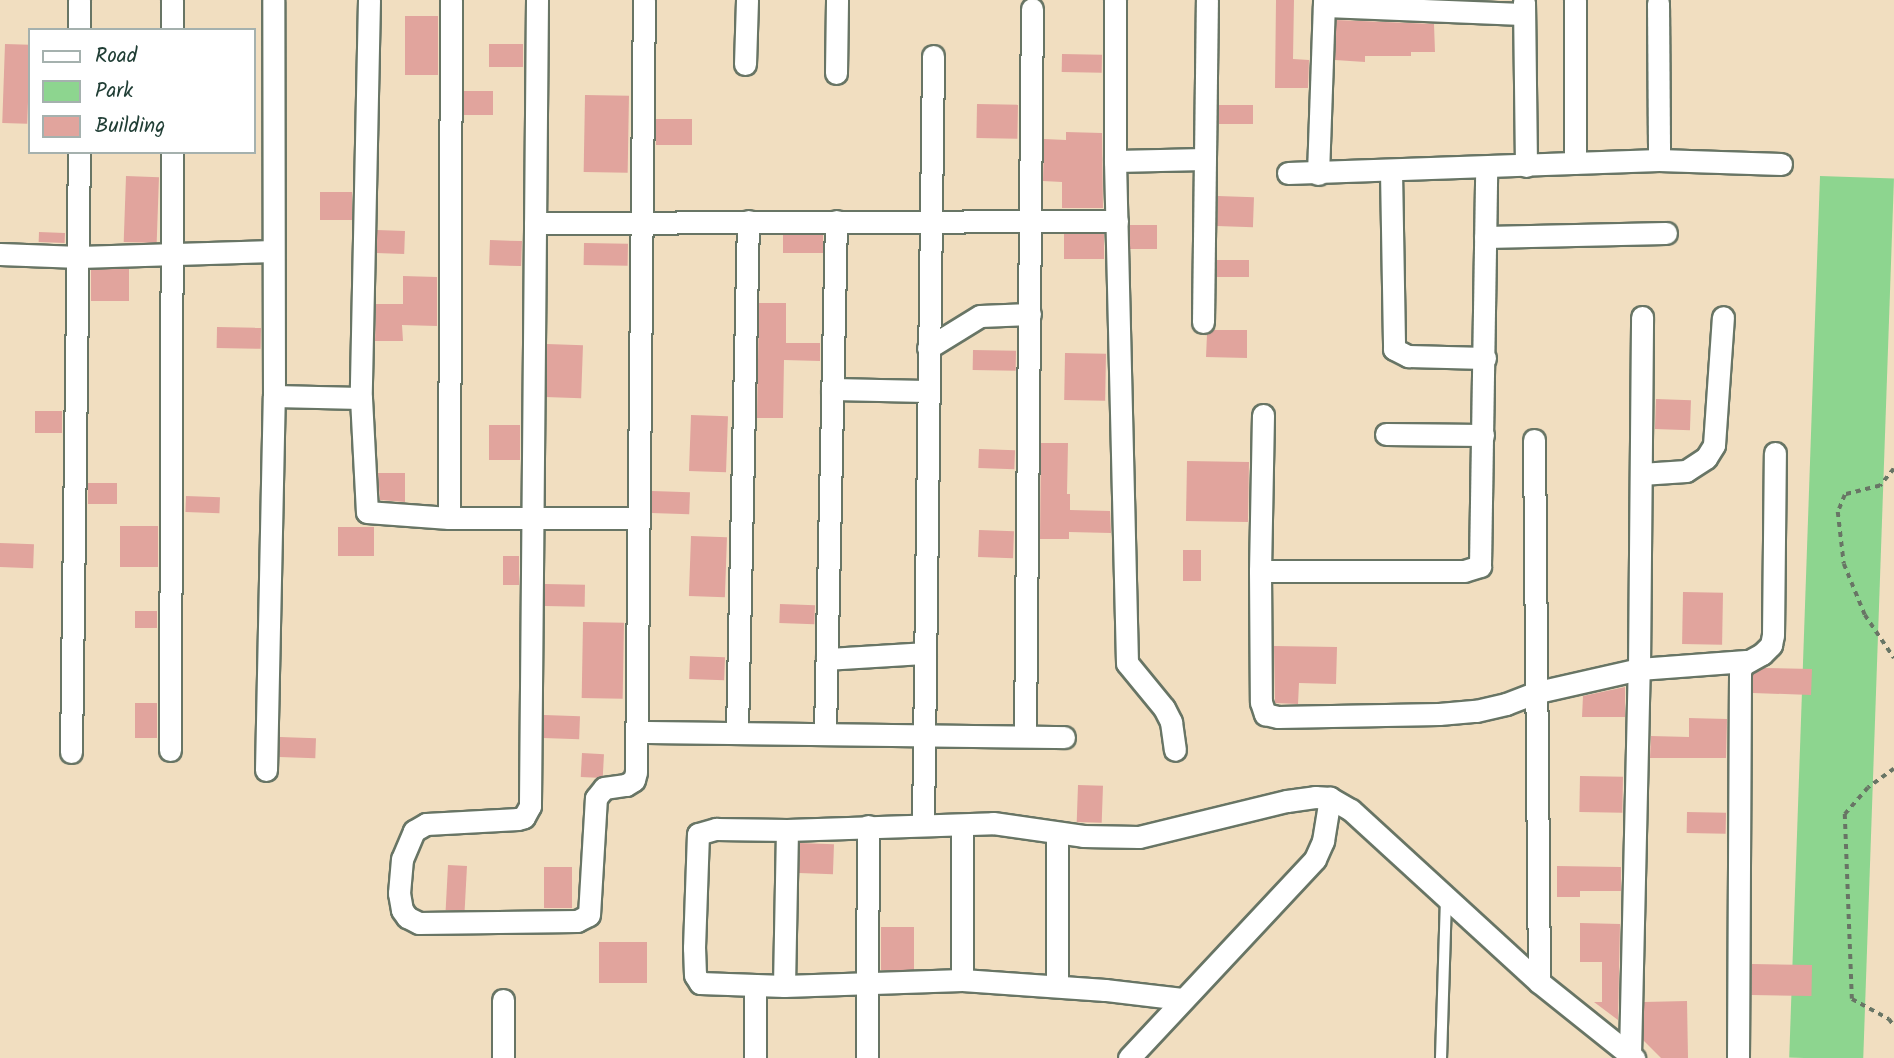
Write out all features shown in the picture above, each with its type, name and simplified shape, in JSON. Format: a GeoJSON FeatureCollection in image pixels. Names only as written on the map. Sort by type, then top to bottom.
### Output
{"type":"FeatureCollection","features":[{"type":"Feature","properties":{"kind":"street"},"geometry":{"type":"LineString","coordinates":[[79,0],[79,28]]}},
{"type":"Feature","properties":{"kind":"street"},"geometry":{"type":"LineString","coordinates":[[172,0],[172,28]]}},
{"type":"Feature","properties":{"kind":"street"},"geometry":{"type":"LineString","coordinates":[[266,770],[274,396],[273,0]]}},
{"type":"Feature","properties":{"kind":"street"},"geometry":{"type":"LineString","coordinates":[[369,0],[361,398],[367,512],[449,518],[637,518]]}},
{"type":"Feature","properties":{"kind":"street"},"geometry":{"type":"LineString","coordinates":[[449,518],[451,0]]}},
{"type":"Feature","properties":{"kind":"street"},"geometry":{"type":"LineString","coordinates":[[537,0],[528,812],[518,819],[426,824],[414,831],[402,859],[400,880],[402,910],[407,917],[419,923],[577,921],[589,915],[592,909],[596,798],[604,788],[626,785],[634,780],[638,732],[637,518],[643,0]]}},
{"type":"Feature","properties":{"kind":"street"},"geometry":{"type":"LineString","coordinates":[[745,64],[747,0]]}},
{"type":"Feature","properties":{"kind":"street"},"geometry":{"type":"LineString","coordinates":[[835,73],[837,0]]}},
{"type":"Feature","properties":{"kind":"street"},"geometry":{"type":"LineString","coordinates":[[1115,0],[1115,161],[1127,663],[1164,708],[1171,722],[1175,750]]}},
{"type":"Feature","properties":{"kind":"street"},"geometry":{"type":"LineString","coordinates":[[1203,322],[1207,0]]}},
{"type":"Feature","properties":{"kind":"street"},"geometry":{"type":"LineString","coordinates":[[1575,0],[1575,163]]}},
{"type":"Feature","properties":{"kind":"street"},"geometry":{"type":"LineString","coordinates":[[1658,2],[1659,160]]}},
{"type":"Feature","properties":{"kind":"street"},"geometry":{"type":"LineString","coordinates":[[1318,174],[1324,3],[1524,7],[1526,166]]}},
{"type":"Feature","properties":{"kind":"street"},"geometry":{"type":"LineString","coordinates":[[1024,735],[1032,9]]}},
{"type":"Feature","properties":{"kind":"street"},"geometry":{"type":"LineString","coordinates":[[923,824],[933,56]]}},
{"type":"Feature","properties":{"kind":"street"},"geometry":{"type":"LineString","coordinates":[[71,752],[79,154]]}},
{"type":"Feature","properties":{"kind":"street"},"geometry":{"type":"LineString","coordinates":[[170,750],[172,154]]}},
{"type":"Feature","properties":{"kind":"street"},"geometry":{"type":"LineString","coordinates":[[1115,161],[1205,159]]}},
{"type":"Feature","properties":{"kind":"street"},"geometry":{"type":"LineString","coordinates":[[1288,173],[1659,160],[1781,164]]}},
{"type":"Feature","properties":{"kind":"street"},"geometry":{"type":"LineString","coordinates":[[1260,571],[1474,570],[1480,566],[1486,167]]}},
{"type":"Feature","properties":{"kind":"street"},"geometry":{"type":"LineString","coordinates":[[1391,171],[1394,349],[1408,356],[1485,358]]}},
{"type":"Feature","properties":{"kind":"street"},"geometry":{"type":"LineString","coordinates":[[737,732],[748,221]]}},
{"type":"Feature","properties":{"kind":"street"},"geometry":{"type":"LineString","coordinates":[[825,732],[836,221]]}},
{"type":"Feature","properties":{"kind":"street"},"geometry":{"type":"LineString","coordinates":[[535,223],[1117,221]]}},
{"type":"Feature","properties":{"kind":"street"},"geometry":{"type":"LineString","coordinates":[[1485,237],[1666,233]]}},
{"type":"Feature","properties":{"kind":"street"},"geometry":{"type":"LineString","coordinates":[[0,254],[79,257],[273,251]]}},
{"type":"Feature","properties":{"kind":"street"},"geometry":{"type":"LineString","coordinates":[[928,348],[980,316],[1030,314]]}},
{"type":"Feature","properties":{"kind":"street"},"geometry":{"type":"LineString","coordinates":[[1632,1057],[1642,317]]}},
{"type":"Feature","properties":{"kind":"street"},"geometry":{"type":"LineString","coordinates":[[1641,474],[1686,471],[1706,458],[1714,444],[1723,317]]}},
{"type":"Feature","properties":{"kind":"street"},"geometry":{"type":"LineString","coordinates":[[832,389],[927,391]]}},
{"type":"Feature","properties":{"kind":"street"},"geometry":{"type":"LineString","coordinates":[[274,396],[361,398]]}},
{"type":"Feature","properties":{"kind":"street"},"geometry":{"type":"LineString","coordinates":[[1263,415],[1261,702],[1265,713],[1278,718],[1439,715],[1506,704],[1538,692],[1639,668],[1746,661],[1762,654],[1771,645],[1773,635],[1775,453]]}},
{"type":"Feature","properties":{"kind":"street"},"geometry":{"type":"LineString","coordinates":[[1386,434],[1483,435]]}},
{"type":"Feature","properties":{"kind":"street"},"geometry":{"type":"LineString","coordinates":[[1534,440],[1539,982]]}},
{"type":"Feature","properties":{"kind":"street"},"geometry":{"type":"LineString","coordinates":[[827,659],[925,653]]}},
{"type":"Feature","properties":{"kind":"street"},"geometry":{"type":"LineString","coordinates":[[1738,1058],[1740,673],[1746,661]]}},
{"type":"Feature","properties":{"kind":"street"},"geometry":{"type":"LineString","coordinates":[[638,732],[925,733],[1064,737]]}},
{"type":"Feature","properties":{"kind":"street"},"geometry":{"type":"LineString","coordinates":[[1182,999],[1057,986],[962,980],[867,981],[784,986],[700,983],[695,975],[698,834],[716,829],[787,830],[993,823],[1057,833],[1139,837],[1287,802],[1315,797],[1330,798],[1351,810],[1446,894],[1539,982],[1632,1057]]}},
{"type":"Feature","properties":{"kind":"street"},"geometry":{"type":"LineString","coordinates":[[1129,1058],[1315,859],[1323,841],[1330,798]]}},
{"type":"Feature","properties":{"kind":"street"},"geometry":{"type":"LineString","coordinates":[[962,825],[962,980]]}},
{"type":"Feature","properties":{"kind":"street"},"geometry":{"type":"LineString","coordinates":[[867,1058],[868,826]]}},
{"type":"Feature","properties":{"kind":"street"},"geometry":{"type":"LineString","coordinates":[[784,986],[787,830]]}},
{"type":"Feature","properties":{"kind":"street"},"geometry":{"type":"LineString","coordinates":[[1057,833],[1057,986]]}},
{"type":"Feature","properties":{"kind":"street"},"geometry":{"type":"LineString","coordinates":[[755,985],[755,1058]]}},
{"type":"Feature","properties":{"kind":"street"},"geometry":{"type":"LineString","coordinates":[[503,1000],[503,1058]]}},
{"type":"Feature","properties":{"kind":"lane"},"geometry":{"type":"LineString","coordinates":[[1441,1058],[1446,894]]}},
{"type":"Feature","properties":{"kind":"path"},"geometry":{"type":"LineString","coordinates":[[1894,468],[1880,486],[1846,495],[1838,512],[1844,564],[1865,615],[1894,658]]}},
{"type":"Feature","properties":{"kind":"path"},"geometry":{"type":"LineString","coordinates":[[1894,769],[1868,788],[1846,814],[1852,999],[1889,1019],[1894,1026]]}},
{"type":"Feature","properties":{"kind":"green space"},"geometry":{"type":"Polygon","coordinates":[[[1820,176],[1894,179],[1863,1058],[1789,1057],[1820,176]]]}},
{"type":"Feature","properties":{"kind":"building"},"geometry":{"type":"Polygon","coordinates":[[[1276,0],[1294,0],[1293,59],[1309,60],[1308,88],[1275,88],[1276,0]]]}},
{"type":"Feature","properties":{"kind":"building"},"geometry":{"type":"Polygon","coordinates":[[[405,16],[438,16],[438,75],[405,75],[405,16]]]}},
{"type":"Feature","properties":{"kind":"building"},"geometry":{"type":"Polygon","coordinates":[[[1336,20],[1434,24],[1435,52],[1411,52],[1411,56],[1365,56],[1365,62],[1335,60],[1336,20]]]}},
{"type":"Feature","properties":{"kind":"building"},"geometry":{"type":"Polygon","coordinates":[[[5,44],[28,45],[27,124],[2,123],[5,44]]]}},
{"type":"Feature","properties":{"kind":"building"},"geometry":{"type":"Polygon","coordinates":[[[489,44],[523,44],[523,67],[489,67],[489,44]]]}},
{"type":"Feature","properties":{"kind":"building"},"geometry":{"type":"Polygon","coordinates":[[[1062,54],[1102,55],[1102,73],[1062,72],[1062,54]]]}},
{"type":"Feature","properties":{"kind":"building"},"geometry":{"type":"Polygon","coordinates":[[[464,91],[493,91],[493,115],[464,115],[464,91]]]}},
{"type":"Feature","properties":{"kind":"building"},"geometry":{"type":"Polygon","coordinates":[[[585,95],[629,96],[628,173],[584,172],[585,95]]]}},
{"type":"Feature","properties":{"kind":"building"},"geometry":{"type":"Polygon","coordinates":[[[977,104],[1018,105],[1017,139],[976,138],[977,104]]]}},
{"type":"Feature","properties":{"kind":"building"},"geometry":{"type":"Polygon","coordinates":[[[1219,105],[1253,105],[1253,124],[1219,124],[1219,105]]]}},
{"type":"Feature","properties":{"kind":"building"},"geometry":{"type":"Polygon","coordinates":[[[656,119],[692,119],[692,145],[656,145],[656,119]]]}},
{"type":"Feature","properties":{"kind":"building"},"geometry":{"type":"Polygon","coordinates":[[[1066,132],[1102,133],[1103,208],[1062,208],[1062,182],[1043,181],[1044,139],[1066,140],[1066,132]]]}},
{"type":"Feature","properties":{"kind":"building"},"geometry":{"type":"Polygon","coordinates":[[[126,176],[159,177],[157,243],[124,242],[126,176]]]}},
{"type":"Feature","properties":{"kind":"building"},"geometry":{"type":"Polygon","coordinates":[[[320,192],[352,192],[352,220],[320,220],[320,192]]]}},
{"type":"Feature","properties":{"kind":"building"},"geometry":{"type":"Polygon","coordinates":[[[1218,196],[1254,197],[1253,227],[1217,226],[1218,196]]]}},
{"type":"Feature","properties":{"kind":"building"},"geometry":{"type":"Polygon","coordinates":[[[1130,225],[1157,225],[1157,249],[1130,249],[1130,225]]]}},
{"type":"Feature","properties":{"kind":"building"},"geometry":{"type":"Polygon","coordinates":[[[377,230],[405,231],[404,254],[376,253],[377,230]]]}},
{"type":"Feature","properties":{"kind":"building"},"geometry":{"type":"Polygon","coordinates":[[[39,232],[65,233],[65,243],[39,242],[39,232]]]}},
{"type":"Feature","properties":{"kind":"building"},"geometry":{"type":"Polygon","coordinates":[[[1064,234],[1104,234],[1104,259],[1064,259],[1064,234]]]}},
{"type":"Feature","properties":{"kind":"building"},"geometry":{"type":"Polygon","coordinates":[[[783,235],[823,235],[823,253],[783,253],[783,235]]]}},
{"type":"Feature","properties":{"kind":"building"},"geometry":{"type":"Polygon","coordinates":[[[490,240],[522,241],[521,266],[489,265],[490,240]]]}},
{"type":"Feature","properties":{"kind":"building"},"geometry":{"type":"Polygon","coordinates":[[[584,243],[628,244],[628,266],[584,265],[584,243]]]}},
{"type":"Feature","properties":{"kind":"building"},"geometry":{"type":"Polygon","coordinates":[[[1217,260],[1249,260],[1249,277],[1217,277],[1217,260]]]}},
{"type":"Feature","properties":{"kind":"building"},"geometry":{"type":"Polygon","coordinates":[[[91,269],[129,269],[129,301],[91,301],[91,269]]]}},
{"type":"Feature","properties":{"kind":"building"},"geometry":{"type":"Polygon","coordinates":[[[403,276],[437,277],[437,326],[402,325],[403,341],[375,341],[376,304],[403,304],[403,276]]]}},
{"type":"Feature","properties":{"kind":"building"},"geometry":{"type":"Polygon","coordinates":[[[759,303],[786,303],[786,343],[820,343],[820,361],[784,360],[783,418],[757,418],[759,303]]]}},
{"type":"Feature","properties":{"kind":"building"},"geometry":{"type":"Polygon","coordinates":[[[217,327],[261,328],[261,349],[217,348],[217,327]]]}},
{"type":"Feature","properties":{"kind":"building"},"geometry":{"type":"Polygon","coordinates":[[[1213,330],[1247,330],[1247,358],[1206,357],[1207,334],[1213,330]]]}},
{"type":"Feature","properties":{"kind":"building"},"geometry":{"type":"Polygon","coordinates":[[[547,344],[583,345],[581,398],[545,397],[547,344]]]}},
{"type":"Feature","properties":{"kind":"building"},"geometry":{"type":"Polygon","coordinates":[[[973,350],[1016,351],[1016,371],[973,370],[973,350]]]}},
{"type":"Feature","properties":{"kind":"building"},"geometry":{"type":"Polygon","coordinates":[[[1065,353],[1106,354],[1105,401],[1064,400],[1065,353]]]}},
{"type":"Feature","properties":{"kind":"building"},"geometry":{"type":"Polygon","coordinates":[[[1656,399],[1691,400],[1690,430],[1655,429],[1656,399]]]}},
{"type":"Feature","properties":{"kind":"building"},"geometry":{"type":"Polygon","coordinates":[[[35,411],[62,411],[62,433],[35,433],[35,411]]]}},
{"type":"Feature","properties":{"kind":"building"},"geometry":{"type":"Polygon","coordinates":[[[691,415],[728,416],[726,472],[689,471],[691,415]]]}},
{"type":"Feature","properties":{"kind":"building"},"geometry":{"type":"Polygon","coordinates":[[[489,425],[520,425],[520,460],[489,460],[489,425]]]}},
{"type":"Feature","properties":{"kind":"building"},"geometry":{"type":"Polygon","coordinates":[[[1041,443],[1068,443],[1067,494],[1070,494],[1070,510],[1110,511],[1111,533],[1069,532],[1069,539],[1040,539],[1041,443]]]}},
{"type":"Feature","properties":{"kind":"building"},"geometry":{"type":"Polygon","coordinates":[[[979,449],[1015,450],[1014,469],[978,468],[979,449]]]}},
{"type":"Feature","properties":{"kind":"building"},"geometry":{"type":"Polygon","coordinates":[[[1187,461],[1249,462],[1248,522],[1186,521],[1187,461]]]}},
{"type":"Feature","properties":{"kind":"building"},"geometry":{"type":"Polygon","coordinates":[[[378,473],[405,473],[405,502],[380,500],[378,473]]]}},
{"type":"Feature","properties":{"kind":"building"},"geometry":{"type":"Polygon","coordinates":[[[88,483],[117,483],[117,504],[88,504],[88,483]]]}},
{"type":"Feature","properties":{"kind":"building"},"geometry":{"type":"Polygon","coordinates":[[[652,491],[690,492],[689,514],[651,513],[652,491]]]}},
{"type":"Feature","properties":{"kind":"building"},"geometry":{"type":"Polygon","coordinates":[[[186,496],[220,497],[219,513],[185,512],[186,496]]]}},
{"type":"Feature","properties":{"kind":"building"},"geometry":{"type":"Polygon","coordinates":[[[120,526],[158,526],[158,567],[120,567],[120,526]]]}},
{"type":"Feature","properties":{"kind":"building"},"geometry":{"type":"Polygon","coordinates":[[[338,527],[374,527],[374,556],[338,556],[338,527]]]}},
{"type":"Feature","properties":{"kind":"building"},"geometry":{"type":"Polygon","coordinates":[[[979,530],[1014,531],[1013,558],[978,557],[979,530]]]}},
{"type":"Feature","properties":{"kind":"building"},"geometry":{"type":"Polygon","coordinates":[[[691,536],[727,537],[725,597],[689,596],[691,536]]]}},
{"type":"Feature","properties":{"kind":"building"},"geometry":{"type":"Polygon","coordinates":[[[0,543],[34,544],[33,568],[0,567],[0,543]]]}},
{"type":"Feature","properties":{"kind":"building"},"geometry":{"type":"Polygon","coordinates":[[[1183,550],[1201,550],[1201,581],[1183,581],[1183,550]]]}},
{"type":"Feature","properties":{"kind":"building"},"geometry":{"type":"Polygon","coordinates":[[[503,556],[519,556],[519,585],[503,585],[503,556]]]}},
{"type":"Feature","properties":{"kind":"building"},"geometry":{"type":"Polygon","coordinates":[[[545,584],[585,585],[585,607],[545,606],[545,584]]]}},
{"type":"Feature","properties":{"kind":"building"},"geometry":{"type":"Polygon","coordinates":[[[1683,592],[1723,593],[1722,645],[1682,644],[1683,592]]]}},
{"type":"Feature","properties":{"kind":"building"},"geometry":{"type":"Polygon","coordinates":[[[780,604],[815,605],[814,624],[779,623],[780,604]]]}},
{"type":"Feature","properties":{"kind":"building"},"geometry":{"type":"Polygon","coordinates":[[[135,611],[157,611],[157,628],[135,628],[135,611]]]}},
{"type":"Feature","properties":{"kind":"building"},"geometry":{"type":"Polygon","coordinates":[[[583,622],[624,623],[623,699],[582,698],[583,622]]]}},
{"type":"Feature","properties":{"kind":"building"},"geometry":{"type":"Polygon","coordinates":[[[1274,646],[1337,647],[1336,684],[1299,683],[1298,704],[1275,703],[1274,646]]]}},
{"type":"Feature","properties":{"kind":"building"},"geometry":{"type":"Polygon","coordinates":[[[690,656],[725,657],[724,680],[689,679],[690,656]]]}},
{"type":"Feature","properties":{"kind":"building"},"geometry":{"type":"Polygon","coordinates":[[[1764,668],[1812,669],[1811,695],[1753,693],[1753,674],[1764,668]]]}},
{"type":"Feature","properties":{"kind":"building"},"geometry":{"type":"Polygon","coordinates":[[[1625,687],[1625,717],[1582,717],[1583,696],[1625,687]]]}},
{"type":"Feature","properties":{"kind":"building"},"geometry":{"type":"Polygon","coordinates":[[[135,703],[157,703],[157,738],[135,738],[135,703]]]}},
{"type":"Feature","properties":{"kind":"building"},"geometry":{"type":"Polygon","coordinates":[[[544,715],[580,716],[579,739],[543,738],[544,715]]]}},
{"type":"Feature","properties":{"kind":"building"},"geometry":{"type":"Polygon","coordinates":[[[1689,718],[1727,719],[1726,758],[1650,758],[1651,736],[1689,737],[1689,718]]]}},
{"type":"Feature","properties":{"kind":"building"},"geometry":{"type":"Polygon","coordinates":[[[280,737],[316,738],[315,758],[279,757],[280,737]]]}},
{"type":"Feature","properties":{"kind":"building"},"geometry":{"type":"Polygon","coordinates":[[[582,753],[604,754],[603,778],[581,777],[582,753]]]}},
{"type":"Feature","properties":{"kind":"building"},"geometry":{"type":"Polygon","coordinates":[[[1580,776],[1623,777],[1622,813],[1579,812],[1580,776]]]}},
{"type":"Feature","properties":{"kind":"building"},"geometry":{"type":"Polygon","coordinates":[[[1078,785],[1103,786],[1102,823],[1077,822],[1078,785]]]}},
{"type":"Feature","properties":{"kind":"building"},"geometry":{"type":"Polygon","coordinates":[[[1687,812],[1726,813],[1726,834],[1687,833],[1687,812]]]}},
{"type":"Feature","properties":{"kind":"building"},"geometry":{"type":"Polygon","coordinates":[[[800,843],[834,844],[833,874],[799,873],[800,843]]]}},
{"type":"Feature","properties":{"kind":"building"},"geometry":{"type":"Polygon","coordinates":[[[448,865],[467,866],[465,911],[446,910],[448,865]]]}},
{"type":"Feature","properties":{"kind":"building"},"geometry":{"type":"Polygon","coordinates":[[[1557,866],[1621,867],[1621,891],[1580,891],[1580,897],[1557,897],[1557,866]]]}},
{"type":"Feature","properties":{"kind":"building"},"geometry":{"type":"Polygon","coordinates":[[[544,867],[572,867],[572,908],[544,908],[544,867]]]}},
{"type":"Feature","properties":{"kind":"building"},"geometry":{"type":"Polygon","coordinates":[[[1580,923],[1620,924],[1618,1020],[1594,1002],[1602,1002],[1602,962],[1580,962],[1580,923]]]}},
{"type":"Feature","properties":{"kind":"building"},"geometry":{"type":"Polygon","coordinates":[[[881,927],[914,927],[914,970],[881,970],[881,927]]]}},
{"type":"Feature","properties":{"kind":"building"},"geometry":{"type":"Polygon","coordinates":[[[599,942],[647,942],[647,983],[599,983],[599,942]]]}},
{"type":"Feature","properties":{"kind":"building"},"geometry":{"type":"Polygon","coordinates":[[[1752,964],[1812,965],[1811,996],[1751,995],[1752,964]]]}},
{"type":"Feature","properties":{"kind":"building"},"geometry":{"type":"Polygon","coordinates":[[[1687,1001],[1688,1058],[1661,1058],[1643,1040],[1644,1002],[1687,1001]]]}}]}
